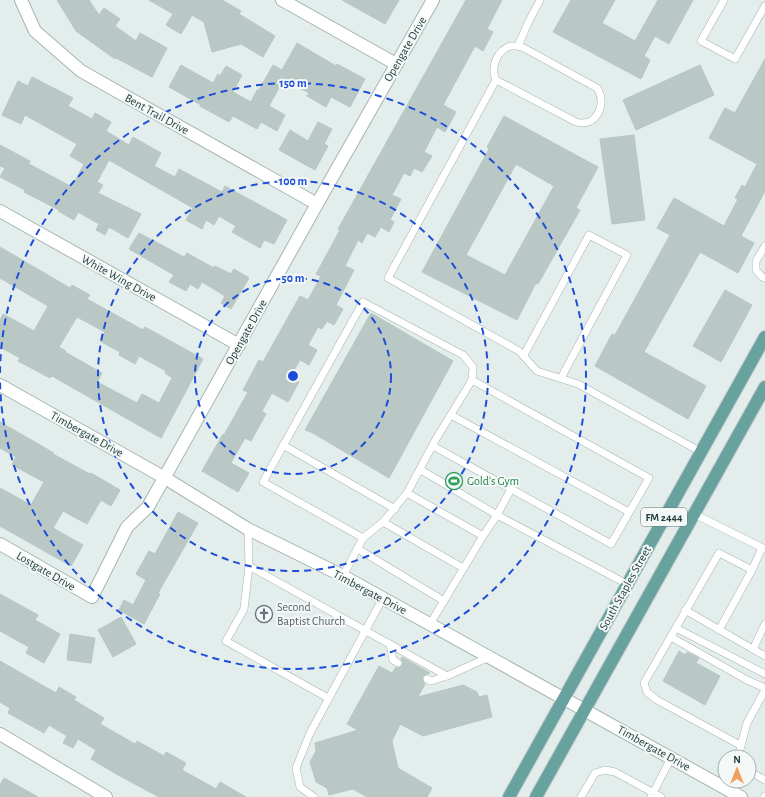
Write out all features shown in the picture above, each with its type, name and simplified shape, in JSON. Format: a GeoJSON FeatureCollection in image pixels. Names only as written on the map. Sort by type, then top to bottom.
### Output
{"type":"FeatureCollection","features":[{"type":"Feature","properties":{"kind":"main road","name":"South Staples Street"},"geometry":{"type":"LineString","coordinates":[[509,797],[765,337]]}},
{"type":"Feature","properties":{"kind":"main road","name":"South Staples Street"},"geometry":{"type":"LineString","coordinates":[[536,797],[765,387]]}},
{"type":"Feature","properties":{"kind":"street","name":"Bent Trail Drive"},"geometry":{"type":"LineString","coordinates":[[21,0],[35,31],[82,72],[317,204]]}},
{"type":"Feature","properties":{"kind":"street"},"geometry":{"type":"LineString","coordinates":[[282,0],[396,64]]}},
{"type":"Feature","properties":{"kind":"street","name":"Opengate Drive"},"geometry":{"type":"LineString","coordinates":[[92,598],[127,527],[148,507],[165,478],[317,204],[433,0]]}},
{"type":"Feature","properties":{"kind":"street","name":"White Wing Drive"},"geometry":{"type":"LineString","coordinates":[[0,211],[239,345]]}},
{"type":"Feature","properties":{"kind":"street","name":"Timbergate Drive"},"geometry":{"type":"LineString","coordinates":[[0,385],[165,478],[248,529],[344,576],[671,758],[717,779]]}},
{"type":"Feature","properties":{"kind":"street","name":"Lostgate Drive"},"geometry":{"type":"LineString","coordinates":[[0,544],[92,598]]}},
{"type":"Feature","properties":{"kind":"street"},"geometry":{"type":"LineString","coordinates":[[0,734],[106,797]]}},
{"type":"Feature","properties":{"kind":"street","name":"Timbergate Drive"},"geometry":{"type":"LineString","coordinates":[[732,789],[741,797]]}},
{"type":"Feature","properties":{"kind":"lane"},"geometry":{"type":"LineString","coordinates":[[518,46],[528,22],[540,0]]}},
{"type":"Feature","properties":{"kind":"lane"},"geometry":{"type":"LineString","coordinates":[[724,0],[701,40],[735,59],[765,6]]}},
{"type":"Feature","properties":{"kind":"lane"},"geometry":{"type":"LineString","coordinates":[[496,80],[576,122],[589,122],[598,114],[602,102],[600,92],[597,88],[518,46],[506,47],[496,59],[493,70],[496,80],[388,278],[520,351],[537,371],[578,384],[701,452]]}},
{"type":"Feature","properties":{"kind":"lane"},"geometry":{"type":"LineString","coordinates":[[524,355],[589,234],[627,255],[561,378]]}},
{"type":"Feature","properties":{"kind":"lane"},"geometry":{"type":"LineString","coordinates":[[765,246],[756,261],[756,270],[765,278]]}},
{"type":"Feature","properties":{"kind":"lane"},"geometry":{"type":"LineString","coordinates":[[344,576],[363,538],[383,522],[408,493],[433,446],[472,380],[473,368],[463,355],[362,302],[263,482],[363,538]]}},
{"type":"Feature","properties":{"kind":"lane"},"geometry":{"type":"LineString","coordinates":[[433,446],[611,544],[649,478],[472,380]]}},
{"type":"Feature","properties":{"kind":"lane"},"geometry":{"type":"LineString","coordinates":[[451,415],[629,512]]}},
{"type":"Feature","properties":{"kind":"lane"},"geometry":{"type":"LineString","coordinates":[[283,446],[395,509]]}},
{"type":"Feature","properties":{"kind":"lane"},"geometry":{"type":"LineString","coordinates":[[421,470],[497,515],[627,584]]}},
{"type":"Feature","properties":{"kind":"lane"},"geometry":{"type":"LineString","coordinates":[[430,624],[463,568],[497,515],[511,489]]}},
{"type":"Feature","properties":{"kind":"lane"},"geometry":{"type":"LineString","coordinates":[[408,493],[483,536]]}},
{"type":"Feature","properties":{"kind":"lane"},"geometry":{"type":"LineString","coordinates":[[694,514],[763,549],[719,630]]}},
{"type":"Feature","properties":{"kind":"lane"},"geometry":{"type":"LineString","coordinates":[[383,522],[463,568]]}},
{"type":"Feature","properties":{"kind":"lane"},"geometry":{"type":"LineString","coordinates":[[248,529],[249,566],[244,608],[226,641],[328,698]]}},
{"type":"Feature","properties":{"kind":"lane"},"geometry":{"type":"LineString","coordinates":[[358,549],[444,601]]}},
{"type":"Feature","properties":{"kind":"lane"},"geometry":{"type":"LineString","coordinates":[[740,744],[657,700],[647,692],[644,683],[719,553],[752,570]]}},
{"type":"Feature","properties":{"kind":"lane"},"geometry":{"type":"LineString","coordinates":[[249,566],[447,676]]}},
{"type":"Feature","properties":{"kind":"lane"},"geometry":{"type":"LineString","coordinates":[[314,797],[300,787],[296,768],[310,734],[328,698],[383,598]]}},
{"type":"Feature","properties":{"kind":"lane"},"geometry":{"type":"LineString","coordinates":[[685,610],[765,656]]}},
{"type":"Feature","properties":{"kind":"lane"},"geometry":{"type":"LineString","coordinates":[[753,649],[765,624]]}},
{"type":"Feature","properties":{"kind":"lane"},"geometry":{"type":"LineString","coordinates":[[676,628],[765,674]]}},
{"type":"Feature","properties":{"kind":"lane"},"geometry":{"type":"LineString","coordinates":[[671,637],[765,689],[746,723],[739,749]]}},
{"type":"Feature","properties":{"kind":"lane"},"geometry":{"type":"LineString","coordinates":[[390,644],[393,660],[398,663]]}},
{"type":"Feature","properties":{"kind":"lane"},"geometry":{"type":"LineString","coordinates":[[427,679],[431,681],[447,676],[489,657]]}},
{"type":"Feature","properties":{"kind":"lane"},"geometry":{"type":"LineString","coordinates":[[652,795],[671,758]]}},
{"type":"Feature","properties":{"kind":"lane"},"geometry":{"type":"LineString","coordinates":[[581,797],[595,773],[605,770],[615,772],[652,795],[661,797]]}},
{"type":"Feature","properties":{"kind":"building"},"geometry":{"type":"Polygon","coordinates":[[[57,0],[89,0],[99,15],[104,8],[120,19],[115,26],[136,41],[140,33],[167,48],[152,77],[116,58],[115,59],[76,31],[57,0]]]}},
{"type":"Feature","properties":{"kind":"building"},"geometry":{"type":"Polygon","coordinates":[[[149,0],[222,0],[241,11],[239,14],[275,36],[263,57],[241,44],[212,52],[204,22],[192,15],[181,34],[166,25],[173,14],[149,0]]]}},
{"type":"Feature","properties":{"kind":"building"},"geometry":{"type":"Polygon","coordinates":[[[342,0],[399,0],[385,24],[342,0]]]}},
{"type":"Feature","properties":{"kind":"building"},"geometry":{"type":"Polygon","coordinates":[[[466,0],[502,0],[487,29],[493,32],[483,51],[475,46],[443,105],[456,112],[445,132],[437,127],[424,152],[432,156],[422,172],[414,168],[410,176],[404,173],[392,195],[401,199],[390,220],[394,222],[389,232],[381,227],[375,237],[367,233],[362,243],[358,240],[345,266],[354,270],[336,305],[343,309],[334,325],[327,321],[322,329],[318,327],[308,345],[317,350],[309,365],[300,360],[290,377],[299,382],[288,402],[272,393],[262,411],[266,414],[251,441],[245,438],[231,463],[249,473],[238,492],[202,471],[248,392],[243,390],[259,360],[263,362],[300,296],[308,300],[321,276],[316,274],[340,230],[338,229],[466,0]]]}},
{"type":"Feature","properties":{"kind":"building"},"geometry":{"type":"Polygon","coordinates":[[[571,0],[615,0],[602,23],[635,41],[658,0],[693,0],[669,44],[655,36],[644,56],[650,60],[641,79],[553,32],[571,0]]]}},
{"type":"Feature","properties":{"kind":"building"},"geometry":{"type":"Polygon","coordinates":[[[297,43],[336,66],[337,64],[365,79],[350,107],[331,97],[326,107],[307,96],[309,93],[284,79],[269,106],[285,115],[277,131],[261,122],[257,129],[233,116],[229,122],[169,87],[181,65],[213,83],[218,74],[220,76],[226,66],[242,75],[233,92],[251,102],[273,65],[282,70],[297,43]]]}},
{"type":"Feature","properties":{"kind":"building"},"geometry":{"type":"Polygon","coordinates":[[[765,59],[765,191],[741,236],[754,243],[738,273],[700,252],[644,352],[706,386],[688,419],[595,366],[612,334],[615,335],[670,235],[657,228],[674,198],[724,226],[738,199],[735,198],[742,185],[745,187],[757,164],[709,138],[725,108],[735,113],[765,59]]]}},
{"type":"Feature","properties":{"kind":"building"},"geometry":{"type":"Polygon","coordinates":[[[700,65],[714,95],[636,130],[623,100],[700,65]]]}},
{"type":"Feature","properties":{"kind":"building"},"geometry":{"type":"Polygon","coordinates":[[[32,77],[73,98],[68,106],[92,119],[95,113],[111,122],[106,131],[129,145],[133,137],[161,153],[154,166],[175,177],[179,169],[222,192],[225,186],[287,220],[274,244],[264,240],[260,248],[232,232],[236,226],[219,216],[214,225],[206,220],[202,229],[186,220],[193,208],[109,160],[97,182],[103,185],[98,193],[141,214],[128,238],[109,227],[105,235],[96,230],[99,224],[78,212],[74,220],[58,211],[59,210],[24,192],[25,190],[0,177],[5,168],[0,166],[0,145],[30,161],[29,164],[72,187],[84,164],[70,156],[77,144],[25,115],[21,124],[2,115],[18,81],[28,86],[32,77]]]}},
{"type":"Feature","properties":{"kind":"building"},"geometry":{"type":"Polygon","coordinates":[[[504,116],[598,167],[576,208],[580,210],[538,284],[536,283],[517,320],[422,272],[489,149],[487,147],[504,116]],[[516,164],[466,255],[505,275],[554,186],[516,164]]]}},
{"type":"Feature","properties":{"kind":"building"},"geometry":{"type":"Polygon","coordinates":[[[318,122],[332,129],[324,144],[328,146],[315,170],[279,150],[290,130],[308,141],[318,122]]]}},
{"type":"Feature","properties":{"kind":"building"},"geometry":{"type":"Polygon","coordinates":[[[634,135],[645,220],[612,224],[600,139],[634,135]]]}},
{"type":"Feature","properties":{"kind":"building"},"geometry":{"type":"Polygon","coordinates":[[[139,233],[184,257],[187,253],[214,268],[215,266],[231,274],[234,269],[249,278],[231,309],[221,303],[225,296],[202,282],[198,289],[190,284],[186,291],[169,282],[174,275],[129,249],[139,233]]]}},
{"type":"Feature","properties":{"kind":"building"},"geometry":{"type":"Polygon","coordinates":[[[0,247],[70,288],[72,285],[90,295],[87,299],[143,330],[145,327],[203,359],[161,438],[52,376],[50,378],[18,361],[20,358],[0,347],[0,320],[3,314],[34,331],[48,306],[0,278],[0,247]],[[77,317],[59,347],[102,373],[97,382],[137,403],[142,394],[159,403],[172,378],[165,373],[166,371],[139,356],[135,364],[119,355],[120,352],[100,341],[105,332],[77,317]]]}},
{"type":"Feature","properties":{"kind":"building"},"geometry":{"type":"Polygon","coordinates":[[[725,290],[752,305],[721,362],[693,346],[725,290]]]}},
{"type":"Feature","properties":{"kind":"building"},"geometry":{"type":"Polygon","coordinates":[[[371,313],[453,361],[389,478],[311,432],[305,430],[371,313]]]}},
{"type":"Feature","properties":{"kind":"building"},"geometry":{"type":"Polygon","coordinates":[[[0,422],[54,453],[53,454],[90,474],[91,473],[120,490],[111,506],[101,500],[87,524],[63,511],[53,528],[83,545],[71,566],[0,526],[0,488],[31,505],[44,482],[12,465],[16,457],[0,448],[0,422]]]}},
{"type":"Feature","properties":{"kind":"building"},"geometry":{"type":"Polygon","coordinates":[[[178,512],[198,523],[158,593],[160,594],[144,624],[119,610],[124,600],[133,605],[146,580],[136,574],[149,551],[155,554],[178,512]]]}},
{"type":"Feature","properties":{"kind":"building"},"geometry":{"type":"Polygon","coordinates":[[[0,594],[38,615],[35,620],[60,634],[44,663],[26,653],[29,647],[0,631],[0,594]]]}},
{"type":"Feature","properties":{"kind":"building"},"geometry":{"type":"Polygon","coordinates":[[[121,617],[136,644],[113,657],[98,630],[121,617]]]}},
{"type":"Feature","properties":{"kind":"building"},"geometry":{"type":"Polygon","coordinates":[[[70,634],[95,638],[91,663],[67,660],[70,634]]]}},
{"type":"Feature","properties":{"kind":"building"},"geometry":{"type":"Polygon","coordinates":[[[679,651],[685,655],[687,652],[699,658],[696,663],[720,676],[705,705],[663,681],[679,651]]]}},
{"type":"Feature","properties":{"kind":"building"},"geometry":{"type":"Polygon","coordinates":[[[402,657],[430,673],[423,676],[422,680],[425,684],[418,697],[463,685],[477,692],[479,697],[487,695],[492,717],[423,736],[400,724],[392,741],[398,768],[432,788],[427,797],[367,797],[353,789],[329,795],[327,788],[316,782],[310,762],[316,751],[315,743],[358,730],[347,724],[379,666],[392,673],[396,667],[398,668],[402,666],[402,657]]]}},
{"type":"Feature","properties":{"kind":"building"},"geometry":{"type":"Polygon","coordinates":[[[0,661],[56,693],[59,687],[76,697],[74,700],[104,718],[100,724],[135,744],[137,741],[164,756],[166,752],[186,763],[182,770],[216,789],[220,782],[246,797],[159,797],[118,775],[91,759],[96,750],[78,739],[73,748],[63,743],[67,736],[49,725],[44,733],[8,713],[10,708],[0,702],[0,661]]]}},
{"type":"Feature","properties":{"kind":"building"},"geometry":{"type":"Polygon","coordinates":[[[4,778],[38,797],[0,797],[0,785],[4,778]]]}},
{"type":"Feature","properties":{"kind":"place","name":"Gold's Gym"},"geometry":{"type":"Point","coordinates":[454,481]}},
{"type":"Feature","properties":{"kind":"place","name":"Second Baptist Church"},"geometry":{"type":"Point","coordinates":[264,614]}}]}
